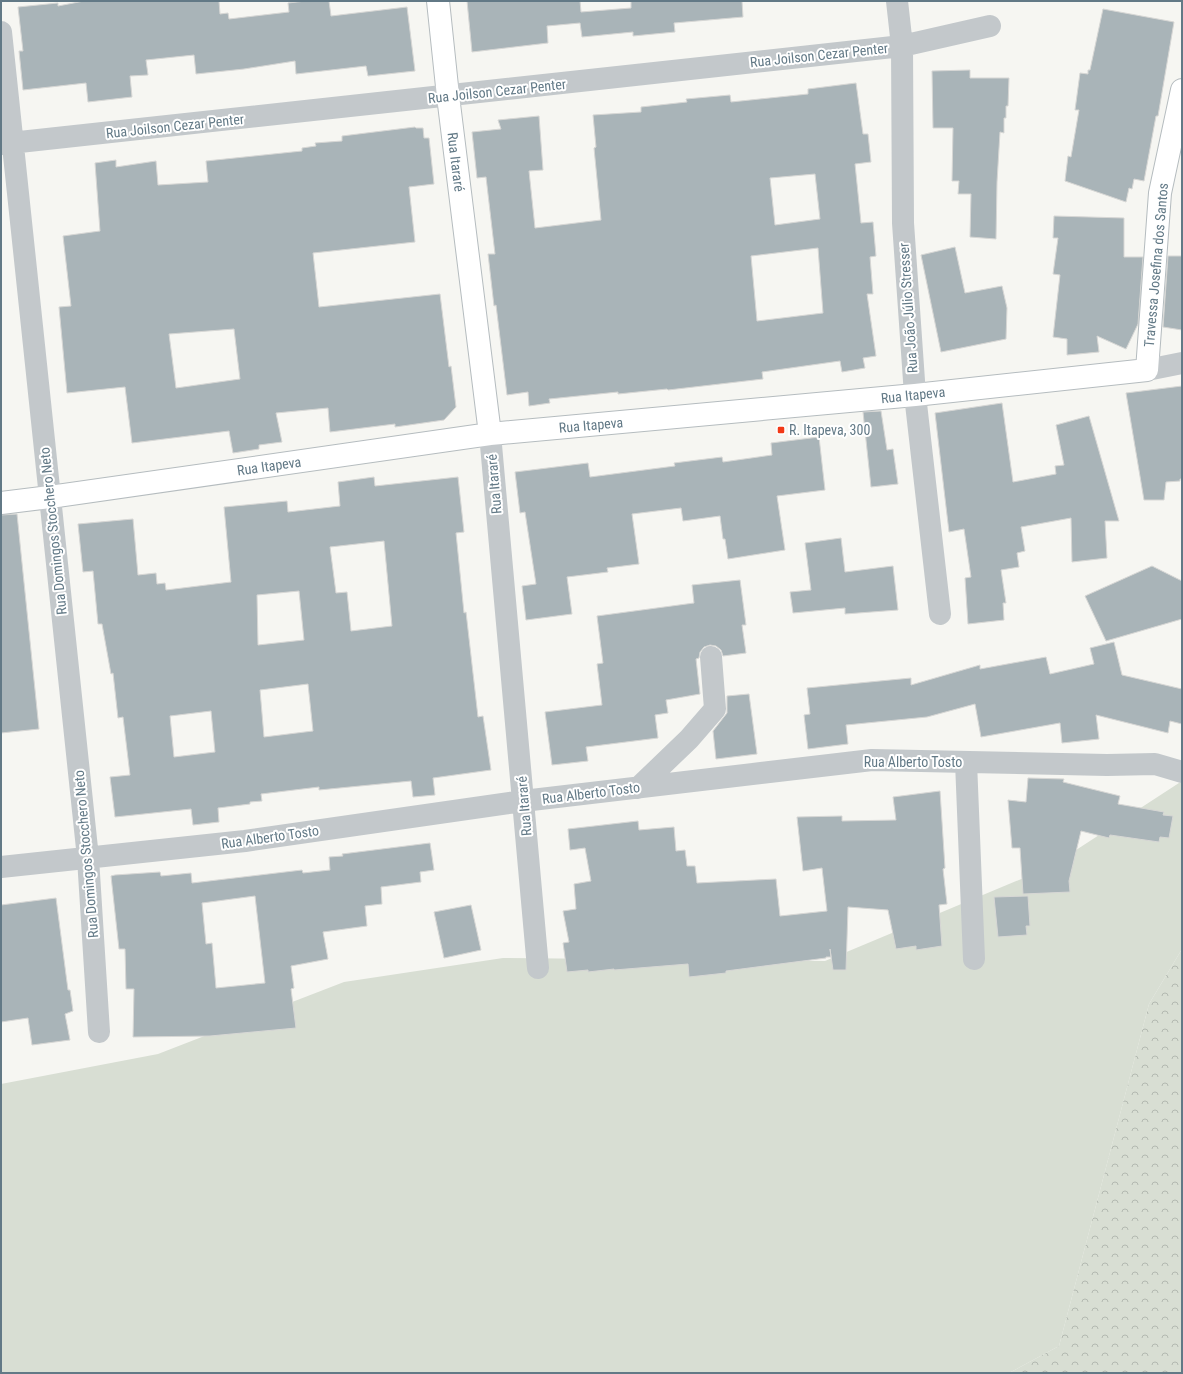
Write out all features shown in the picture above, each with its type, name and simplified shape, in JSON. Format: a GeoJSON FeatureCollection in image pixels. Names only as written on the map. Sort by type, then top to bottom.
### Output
{"type":"FeatureCollection","features":[{"type":"Feature","properties":{"kind":"street","name":"Rua Itararé"},"geometry":{"type":"LineString","coordinates":[[438,1],[448,96],[490,434],[538,968]]}},
{"type":"Feature","properties":{"kind":"street","name":"Rua João Júlio Stresser"},"geometry":{"type":"LineString","coordinates":[[897,1],[902,46],[902,223],[914,395],[940,614]]}},
{"type":"Feature","properties":{"kind":"street","name":"Rua Joilson Cezar Penter"},"geometry":{"type":"LineString","coordinates":[[6,144],[902,46],[990,26]]}},
{"type":"Feature","properties":{"kind":"street","name":"Rua Domingos Stocchero Neto"},"geometry":{"type":"LineString","coordinates":[[1,32],[6,144],[50,497],[88,858],[100,1032]]}},
{"type":"Feature","properties":{"kind":"street","name":"Travessa Josefina dos Santos"},"geometry":{"type":"LineString","coordinates":[[1148,370],[1160,193],[1182,90]]}},
{"type":"Feature","properties":{"kind":"street","name":"Rua Itapeva"},"geometry":{"type":"LineString","coordinates":[[1,503],[490,434],[914,395],[1148,370],[1182,363]]}},
{"type":"Feature","properties":{"kind":"street"},"geometry":{"type":"LineString","coordinates":[[638,788],[689,739],[715,709],[711,657]]}},
{"type":"Feature","properties":{"kind":"street","name":"Rua Alberto Tosto"},"geometry":{"type":"LineString","coordinates":[[1,867],[245,841],[523,801],[872,760],[1107,765],[1155,764],[1182,772]]}},
{"type":"Feature","properties":{"kind":"street"},"geometry":{"type":"LineString","coordinates":[[966,762],[974,959]]}},
{"type":"Feature","properties":{"kind":"green space"},"geometry":{"type":"Polygon","coordinates":[[[1182,781],[1182,949],[1149,1004],[1059,1346],[1009,1373],[1,1373],[1,1084],[158,1054],[344,982],[503,958],[825,961],[1050,867],[1182,781]]]}},
{"type":"Feature","properties":{"kind":"green space"},"geometry":{"type":"Polygon","coordinates":[[[1182,949],[1182,1373],[1009,1373],[1059,1346],[1149,1004],[1182,949]]]}},
{"type":"Feature","properties":{"kind":"building"},"geometry":{"type":"Polygon","coordinates":[[[84,1],[219,1],[220,14],[228,13],[229,19],[289,12],[288,3],[306,1],[329,1],[331,16],[407,7],[415,71],[368,76],[366,66],[296,74],[295,61],[244,69],[196,74],[194,55],[146,60],[148,75],[130,76],[132,97],[88,102],[86,83],[23,90],[19,51],[23,51],[18,7],[58,3],[58,6],[84,1]]]}},
{"type":"Feature","properties":{"kind":"building"},"geometry":{"type":"Polygon","coordinates":[[[467,1],[580,1],[581,12],[631,8],[631,1],[742,1],[743,17],[674,23],[675,32],[633,36],[633,32],[582,37],[580,23],[547,26],[548,43],[472,52],[467,1]]]}},
{"type":"Feature","properties":{"kind":"building"},"geometry":{"type":"Polygon","coordinates":[[[1103,9],[1174,22],[1158,116],[1156,116],[1144,181],[1134,179],[1132,189],[1129,188],[1126,202],[1065,181],[1068,156],[1071,157],[1079,110],[1075,110],[1080,73],[1088,74],[1088,70],[1090,70],[1103,9]]]}},
{"type":"Feature","properties":{"kind":"building"},"geometry":{"type":"Polygon","coordinates":[[[970,70],[970,78],[1009,78],[1008,106],[1006,106],[1006,118],[1004,118],[1004,133],[1000,132],[996,239],[970,237],[971,194],[958,194],[959,181],[952,181],[953,128],[933,128],[932,71],[970,70]]]}},
{"type":"Feature","properties":{"kind":"building"},"geometry":{"type":"Polygon","coordinates":[[[856,83],[863,134],[868,134],[871,162],[855,164],[861,223],[873,222],[876,256],[870,257],[873,294],[867,294],[876,356],[863,358],[865,368],[842,372],[840,361],[762,372],[763,379],[668,390],[618,394],[618,392],[549,399],[550,403],[529,406],[528,392],[507,395],[488,254],[495,254],[486,177],[477,178],[472,132],[501,129],[498,120],[539,116],[543,170],[529,171],[535,228],[601,220],[594,148],[596,147],[593,115],[641,112],[641,107],[687,102],[686,99],[730,95],[731,102],[808,94],[808,89],[856,83]],[[815,174],[770,178],[775,225],[820,219],[815,174]],[[818,248],[751,256],[757,321],[823,313],[818,248]]]}},
{"type":"Feature","properties":{"kind":"building"},"geometry":{"type":"Polygon","coordinates":[[[415,127],[423,128],[424,138],[429,138],[434,184],[409,187],[415,242],[313,253],[319,307],[440,294],[449,367],[451,366],[456,407],[444,420],[395,427],[395,424],[330,432],[328,408],[276,413],[282,442],[259,445],[259,449],[233,453],[229,431],[132,443],[125,387],[67,393],[59,307],[71,306],[63,236],[100,231],[95,163],[116,160],[116,167],[156,161],[158,185],[208,182],[206,161],[302,151],[302,148],[316,146],[315,143],[342,141],[342,136],[415,127]],[[234,329],[169,334],[176,388],[240,379],[234,329]]]}},
{"type":"Feature","properties":{"kind":"building"},"geometry":{"type":"Polygon","coordinates":[[[1054,216],[1124,218],[1124,257],[1143,257],[1138,324],[1126,349],[1097,336],[1099,352],[1067,355],[1067,339],[1053,337],[1060,275],[1053,274],[1058,238],[1053,238],[1054,216]]]}},
{"type":"Feature","properties":{"kind":"building"},"geometry":{"type":"Polygon","coordinates":[[[955,247],[965,293],[1002,286],[1007,308],[1006,339],[941,352],[921,255],[955,247]]]}},
{"type":"Feature","properties":{"kind":"building"},"geometry":{"type":"Polygon","coordinates":[[[1168,256],[1182,256],[1182,330],[1163,327],[1168,256]]]}},
{"type":"Feature","properties":{"kind":"building"},"geometry":{"type":"Polygon","coordinates":[[[1182,386],[1182,479],[1180,479],[1180,481],[1166,482],[1164,500],[1144,500],[1126,393],[1182,386]]]}},
{"type":"Feature","properties":{"kind":"building"},"geometry":{"type":"Polygon","coordinates":[[[1002,403],[1013,482],[1056,474],[1055,466],[1064,465],[1056,425],[1089,416],[1119,521],[1105,521],[1107,558],[1072,562],[1071,518],[1021,527],[1025,551],[1017,553],[1019,567],[1001,570],[1006,603],[1003,603],[1004,620],[968,624],[965,578],[971,577],[964,529],[949,532],[935,413],[1002,403]]]}},
{"type":"Feature","properties":{"kind":"building"},"geometry":{"type":"Polygon","coordinates":[[[881,411],[887,450],[893,449],[898,484],[871,487],[863,412],[881,411]]]}},
{"type":"Feature","properties":{"kind":"building"},"geometry":{"type":"Polygon","coordinates":[[[819,437],[825,490],[777,496],[785,550],[728,559],[725,539],[723,539],[720,516],[683,521],[681,508],[632,514],[639,564],[607,568],[608,572],[567,577],[572,614],[526,620],[522,586],[536,584],[525,512],[520,513],[515,472],[588,463],[590,477],[675,466],[674,463],[722,457],[723,462],[772,455],[771,443],[819,437]]]}},
{"type":"Feature","properties":{"kind":"building"},"geometry":{"type":"Polygon","coordinates":[[[374,477],[375,486],[458,477],[464,532],[456,533],[464,613],[466,612],[478,717],[483,716],[491,770],[433,778],[435,795],[413,797],[411,781],[319,790],[319,787],[261,794],[262,801],[218,808],[219,822],[193,825],[191,809],[115,817],[110,777],[130,775],[123,717],[118,718],[113,673],[111,674],[102,624],[98,624],[93,571],[83,572],[78,524],[133,519],[138,575],[156,573],[157,584],[165,583],[166,590],[231,582],[224,507],[287,501],[288,512],[340,506],[338,482],[374,477]],[[384,541],[330,547],[336,593],[347,592],[351,631],[392,626],[384,541]],[[299,591],[257,595],[258,645],[304,640],[299,591]],[[308,684],[260,690],[264,737],[313,731],[308,684]],[[211,711],[170,716],[174,757],[215,752],[211,711]]]}},
{"type":"Feature","properties":{"kind":"building"},"geometry":{"type":"Polygon","coordinates":[[[17,514],[39,729],[1,733],[1,515],[17,514]]]}},
{"type":"Feature","properties":{"kind":"building"},"geometry":{"type":"Polygon","coordinates":[[[841,538],[845,572],[893,566],[898,610],[845,614],[845,608],[793,613],[790,592],[811,590],[805,543],[841,538]]]}},
{"type":"Feature","properties":{"kind":"building"},"geometry":{"type":"Polygon","coordinates":[[[1152,566],[1182,581],[1182,619],[1106,641],[1085,596],[1152,566]]]}},
{"type":"Feature","properties":{"kind":"building"},"geometry":{"type":"Polygon","coordinates":[[[740,580],[746,625],[742,625],[746,653],[723,656],[721,650],[716,646],[710,645],[704,647],[700,652],[699,658],[696,659],[700,694],[666,700],[668,713],[655,715],[658,738],[586,747],[588,761],[552,765],[545,712],[602,705],[597,664],[603,663],[597,616],[694,603],[692,585],[740,580]]]}},
{"type":"Feature","properties":{"kind":"building"},"geometry":{"type":"Polygon","coordinates":[[[1114,642],[1122,675],[1182,689],[1182,724],[1170,721],[1168,733],[1096,715],[1099,739],[1062,743],[1060,723],[981,737],[975,704],[927,717],[846,725],[848,744],[808,749],[804,715],[810,714],[807,688],[911,678],[911,685],[980,665],[980,669],[1046,657],[1050,674],[1094,664],[1090,648],[1114,642]]]}},
{"type":"Feature","properties":{"kind":"building"},"geometry":{"type":"Polygon","coordinates":[[[749,694],[757,754],[716,759],[713,731],[727,713],[727,696],[749,694]]]}},
{"type":"Feature","properties":{"kind":"building"},"geometry":{"type":"Polygon","coordinates":[[[1028,778],[1064,779],[1063,782],[1120,796],[1118,804],[1164,812],[1163,815],[1173,816],[1169,838],[1160,837],[1159,842],[1110,835],[1109,838],[1081,831],[1069,881],[1070,892],[1023,894],[1020,848],[1012,848],[1008,800],[1026,802],[1028,778]]]}},
{"type":"Feature","properties":{"kind":"building"},"geometry":{"type":"Polygon","coordinates":[[[940,791],[945,868],[943,869],[947,904],[939,905],[942,946],[916,950],[916,946],[896,949],[888,910],[848,907],[846,970],[833,970],[830,949],[831,957],[826,958],[689,977],[688,964],[588,972],[588,970],[567,972],[563,943],[569,942],[563,911],[576,909],[574,884],[591,881],[585,848],[570,850],[568,829],[638,821],[639,830],[674,827],[676,851],[685,850],[687,866],[695,866],[697,883],[776,879],[780,916],[827,911],[822,868],[803,871],[797,817],[842,816],[842,821],[896,820],[893,797],[940,791]]]}},
{"type":"Feature","properties":{"kind":"building"},"geometry":{"type":"Polygon","coordinates":[[[430,843],[434,870],[420,872],[421,882],[381,887],[382,904],[365,906],[367,926],[323,932],[328,959],[291,966],[294,988],[291,989],[296,1028],[210,1036],[133,1037],[134,989],[126,989],[125,949],[119,949],[111,876],[160,872],[161,876],[191,873],[192,883],[302,870],[303,873],[330,870],[329,857],[343,856],[342,854],[430,843]],[[255,896],[202,903],[206,944],[212,943],[216,988],[265,983],[255,896]]]}},
{"type":"Feature","properties":{"kind":"building"},"geometry":{"type":"Polygon","coordinates":[[[1028,896],[1030,926],[1026,926],[1027,935],[998,937],[994,897],[1028,896]]]}},
{"type":"Feature","properties":{"kind":"building"},"geometry":{"type":"Polygon","coordinates":[[[56,898],[68,990],[70,990],[73,1011],[65,1014],[70,1040],[32,1045],[28,1018],[1,1022],[1,905],[56,898]]]}},
{"type":"Feature","properties":{"kind":"building"},"geometry":{"type":"Polygon","coordinates":[[[471,905],[481,950],[444,958],[434,912],[471,905]]]}},
{"type":"Feature","properties":{"kind":"place","name":"R. Itapeva, 300"},"geometry":{"type":"Point","coordinates":[781,430]}}]}
